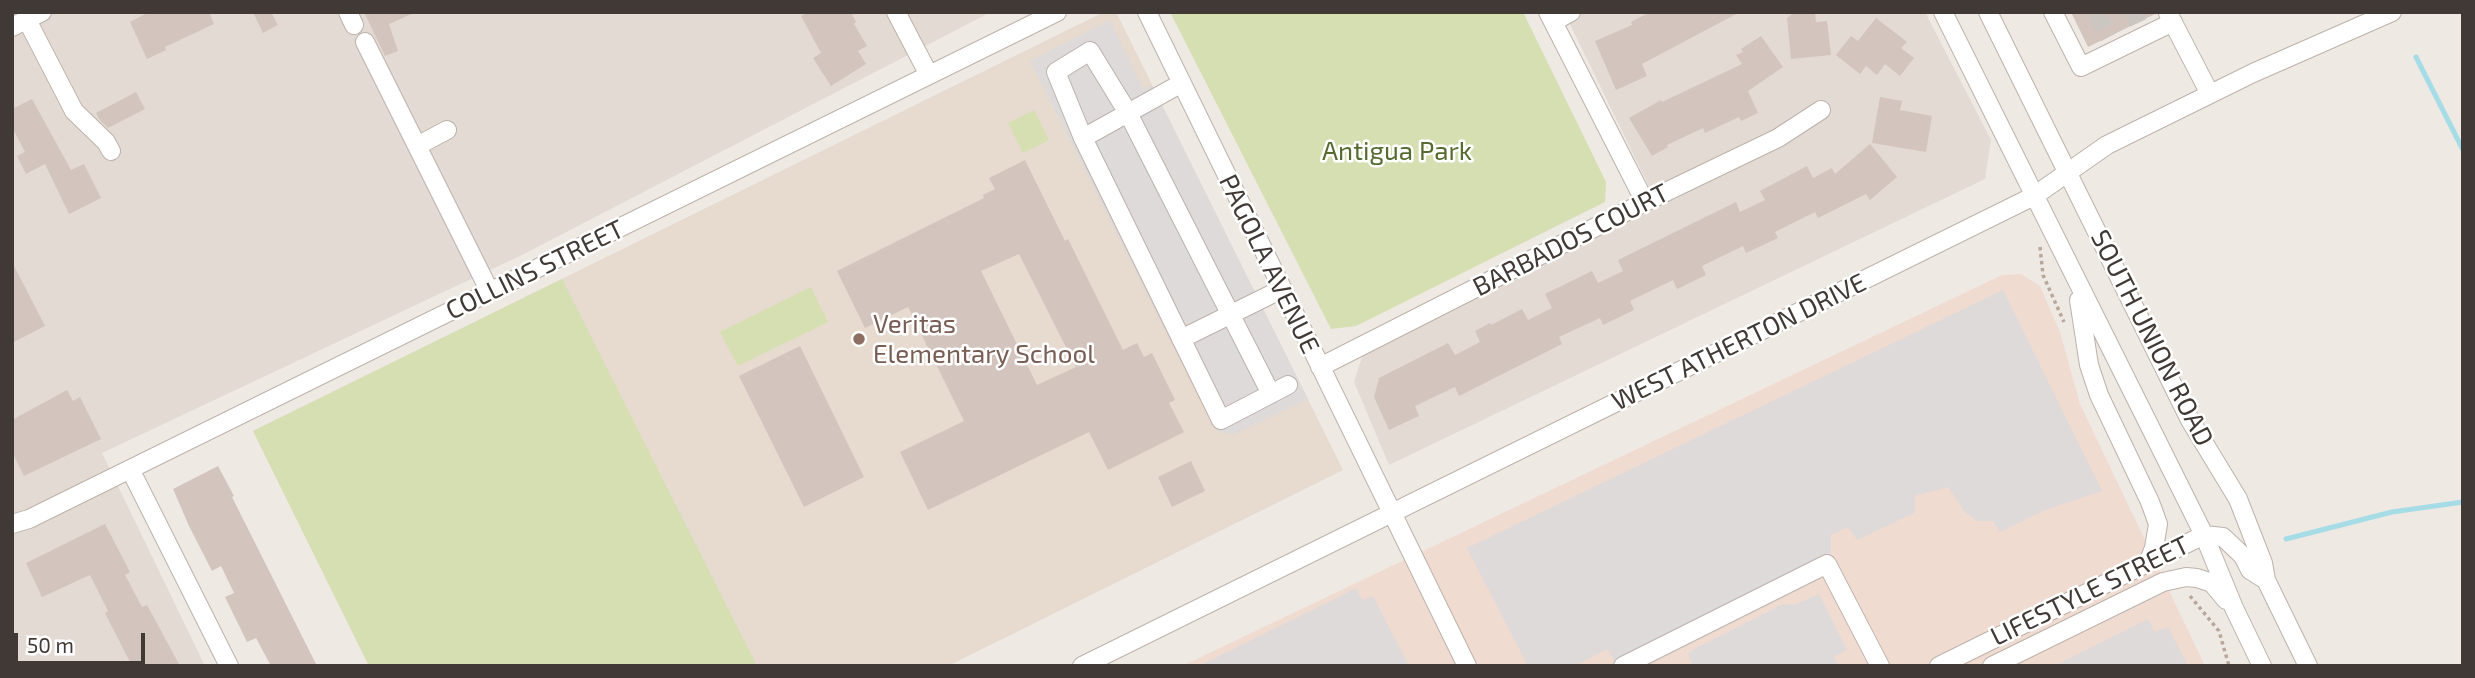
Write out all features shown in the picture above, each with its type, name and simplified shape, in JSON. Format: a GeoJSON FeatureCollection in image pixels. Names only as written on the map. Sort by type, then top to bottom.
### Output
{"type":"FeatureCollection","features":[{"type":"Feature","properties":{"kind":"street"},"geometry":{"type":"LineString","coordinates":[[896,12],[929,75]]}},
{"type":"Feature","properties":{"kind":"street","name":"COLLINS STREET"},"geometry":{"type":"LineString","coordinates":[[12,524],[29,519],[1056,12]]}},
{"type":"Feature","properties":{"kind":"street","name":"PAGOLA AVENUE"},"geometry":{"type":"LineString","coordinates":[[1147,12],[1467,666]]}},
{"type":"Feature","properties":{"kind":"street"},"geometry":{"type":"LineString","coordinates":[[1571,12],[1551,17],[1645,202]]}},
{"type":"Feature","properties":{"kind":"street","name":"SOUTH UNION ROAD"},"geometry":{"type":"LineString","coordinates":[[1943,12],[2204,535],[2234,608],[2262,666]]}},
{"type":"Feature","properties":{"kind":"street","name":"SOUTH UNION ROAD"},"geometry":{"type":"LineString","coordinates":[[1988,12],[2190,420],[2238,499],[2263,563],[2266,580],[2308,666]]}},
{"type":"Feature","properties":{"kind":"street"},"geometry":{"type":"LineString","coordinates":[[2053,12],[2081,67],[2112,44],[2171,17],[2210,94]]}},
{"type":"Feature","properties":{"kind":"street","name":"WEST ATHERTON DRIVE"},"geometry":{"type":"LineString","coordinates":[[1082,666],[2034,196],[2107,145],[2313,45],[2392,12]]}},
{"type":"Feature","properties":{"kind":"street"},"geometry":{"type":"LineString","coordinates":[[27,20],[75,111],[106,142],[111,151]]}},
{"type":"Feature","properties":{"kind":"street"},"geometry":{"type":"LineString","coordinates":[[365,42],[491,292]]}},
{"type":"Feature","properties":{"kind":"street"},"geometry":{"type":"LineString","coordinates":[[1271,394],[1128,113],[1090,51],[1056,72],[1083,138],[1221,420],[1271,394],[1288,385]]}},
{"type":"Feature","properties":{"kind":"street"},"geometry":{"type":"LineString","coordinates":[[1083,138],[1182,83]]}},
{"type":"Feature","properties":{"kind":"street","name":"BARBADOS COURT"},"geometry":{"type":"LineString","coordinates":[[1320,368],[1645,202],[1778,138],[1821,110]]}},
{"type":"Feature","properties":{"kind":"street"},"geometry":{"type":"LineString","coordinates":[[417,146],[447,130]]}},
{"type":"Feature","properties":{"kind":"street"},"geometry":{"type":"LineString","coordinates":[[2076,283],[2092,375],[2158,524],[2148,563]]}},
{"type":"Feature","properties":{"kind":"street"},"geometry":{"type":"LineString","coordinates":[[1181,339],[1282,289]]}},
{"type":"Feature","properties":{"kind":"street"},"geometry":{"type":"LineString","coordinates":[[130,469],[229,666]]}},
{"type":"Feature","properties":{"kind":"street"},"geometry":{"type":"LineString","coordinates":[[2204,535],[2223,537],[2243,556],[2250,570],[2266,580]]}},
{"type":"Feature","properties":{"kind":"street","name":"LIFESTYLE STREET"},"geometry":{"type":"LineString","coordinates":[[1939,666],[2204,535]]}},
{"type":"Feature","properties":{"kind":"street"},"geometry":{"type":"LineString","coordinates":[[1623,666],[1827,564],[1881,666]]}},
{"type":"Feature","properties":{"kind":"street","name":"LIFESTYLE STREET"},"geometry":{"type":"LineString","coordinates":[[1992,666],[2163,582],[2197,578],[2212,583],[2234,608]]}},
{"type":"Feature","properties":{"kind":"path"},"geometry":{"type":"LineString","coordinates":[[2219,631],[2229,666]]}},
{"type":"Feature","properties":{"kind":"shaded area"},"geometry":{"type":"Polygon","coordinates":[[[12,12],[991,12],[522,255],[102,453],[205,666],[12,666],[12,12]]]}},
{"type":"Feature","properties":{"kind":"shaded area","name":"Veritas Elementary School"},"geometry":{"type":"Polygon","coordinates":[[[1104,12],[1116,12],[1343,470],[948,666],[369,666],[253,431],[1104,12]]]}},
{"type":"Feature","properties":{"kind":"shaded area"},"geometry":{"type":"Polygon","coordinates":[[[1564,12],[1925,12],[1991,140],[1985,179],[1389,465],[1354,382],[1364,351],[1659,207],[1564,12]]]}},
{"type":"Feature","properties":{"kind":"shaded area"},"geometry":{"type":"Polygon","coordinates":[[[1110,20],[1143,89],[1152,85],[1308,399],[1233,435],[1215,430],[1030,61],[1110,20]]]}},
{"type":"Feature","properties":{"kind":"shaded area"},"geometry":{"type":"Polygon","coordinates":[[[2021,274],[2040,286],[2060,332],[2080,404],[2205,666],[1182,666],[2002,275],[2021,274]]]}},
{"type":"Feature","properties":{"kind":"shaded area"},"geometry":{"type":"Polygon","coordinates":[[[2003,290],[2102,491],[2045,510],[2000,532],[1993,521],[1977,521],[1965,512],[1948,487],[1915,496],[1914,513],[1857,540],[1848,527],[1831,535],[1831,554],[1617,664],[1607,649],[1575,666],[1528,666],[1467,548],[2003,290]]]}},
{"type":"Feature","properties":{"kind":"shaded area"},"geometry":{"type":"Polygon","coordinates":[[[1356,588],[1362,600],[1373,596],[1409,666],[1199,666],[1356,588]]]}},
{"type":"Feature","properties":{"kind":"shaded area"},"geometry":{"type":"Polygon","coordinates":[[[1819,594],[1847,650],[1834,657],[1838,666],[1693,666],[1688,654],[1696,648],[1783,604],[1794,605],[1819,594]]]}},
{"type":"Feature","properties":{"kind":"shaded area"},"geometry":{"type":"Polygon","coordinates":[[[2148,619],[2155,632],[2168,627],[2188,666],[2061,666],[2060,663],[2148,619]]]}},
{"type":"Feature","properties":{"kind":"green space","name":"Antigua Park"},"geometry":{"type":"Polygon","coordinates":[[[1170,12],[1523,12],[1606,182],[1605,202],[1356,326],[1331,329],[1170,12]]]}},
{"type":"Feature","properties":{"kind":"green space"},"geometry":{"type":"Polygon","coordinates":[[[1034,110],[1049,140],[1023,153],[1008,123],[1034,110]]]}},
{"type":"Feature","properties":{"kind":"green space"},"geometry":{"type":"Polygon","coordinates":[[[562,279],[757,666],[369,666],[253,431],[562,279]]]}},
{"type":"Feature","properties":{"kind":"green space"},"geometry":{"type":"Polygon","coordinates":[[[811,287],[828,322],[738,366],[720,332],[811,287]]]}},
{"type":"Feature","properties":{"kind":"building"},"geometry":{"type":"Polygon","coordinates":[[[149,12],[209,12],[214,24],[165,47],[166,50],[147,59],[130,22],[149,12]]]}},
{"type":"Feature","properties":{"kind":"building"},"geometry":{"type":"Polygon","coordinates":[[[253,12],[271,12],[278,25],[263,33],[253,12]]]}},
{"type":"Feature","properties":{"kind":"building"},"geometry":{"type":"Polygon","coordinates":[[[364,12],[416,12],[389,24],[398,51],[385,56],[364,12]]]}},
{"type":"Feature","properties":{"kind":"building"},"geometry":{"type":"Polygon","coordinates":[[[809,12],[851,12],[856,22],[854,24],[867,46],[858,51],[866,64],[831,86],[813,58],[821,53],[801,16],[809,12]]]}},
{"type":"Feature","properties":{"kind":"building"},"geometry":{"type":"Polygon","coordinates":[[[1650,12],[1740,12],[1642,64],[1647,76],[1616,90],[1595,41],[1632,25],[1631,22],[1650,12]]]}},
{"type":"Feature","properties":{"kind":"building"},"geometry":{"type":"Polygon","coordinates":[[[1795,12],[1815,12],[1816,22],[1827,21],[1831,55],[1791,59],[1787,18],[1795,12]]]}},
{"type":"Feature","properties":{"kind":"building"},"geometry":{"type":"Polygon","coordinates":[[[2071,12],[2157,12],[2157,13],[2088,47],[2071,12]]]}},
{"type":"Feature","properties":{"kind":"building"},"geometry":{"type":"Polygon","coordinates":[[[1876,18],[1907,42],[1901,48],[1914,58],[1900,76],[1885,64],[1877,75],[1866,66],[1860,74],[1836,55],[1851,36],[1858,41],[1876,18]]]}},
{"type":"Feature","properties":{"kind":"building"},"geometry":{"type":"Polygon","coordinates":[[[1761,36],[1783,67],[1748,91],[1758,113],[1741,121],[1739,117],[1705,133],[1703,128],[1667,145],[1668,147],[1652,156],[1629,118],[1661,100],[1662,102],[1742,64],[1736,55],[1761,36]]]}},
{"type":"Feature","properties":{"kind":"building"},"geometry":{"type":"Polygon","coordinates":[[[136,92],[145,109],[108,128],[99,119],[96,113],[136,92]]]}},
{"type":"Feature","properties":{"kind":"building"},"geometry":{"type":"Polygon","coordinates":[[[1880,97],[1902,101],[1900,110],[1932,116],[1926,152],[1872,143],[1880,97]]]}},
{"type":"Feature","properties":{"kind":"building"},"geometry":{"type":"Polygon","coordinates":[[[32,99],[71,170],[84,164],[101,198],[69,214],[45,164],[26,174],[17,156],[25,152],[12,127],[12,109],[32,99]]]}},
{"type":"Feature","properties":{"kind":"building"},"geometry":{"type":"Polygon","coordinates":[[[1870,144],[1897,177],[1870,200],[1866,194],[1818,218],[1815,212],[1775,232],[1778,238],[1746,253],[1743,246],[1702,266],[1706,275],[1677,289],[1673,280],[1630,301],[1634,310],[1603,325],[1600,318],[1559,337],[1562,344],[1459,396],[1455,387],[1415,406],[1419,416],[1389,430],[1374,397],[1379,378],[1448,343],[1455,355],[1480,342],[1475,331],[1522,309],[1528,320],[1552,308],[1545,294],[1592,271],[1598,283],[1623,271],[1618,260],[1736,202],[1740,212],[1765,200],[1760,191],[1807,166],[1813,178],[1832,168],[1835,174],[1870,144]]]}},
{"type":"Feature","properties":{"kind":"building"},"geometry":{"type":"Polygon","coordinates":[[[1025,160],[1123,350],[1137,343],[1144,357],[1152,353],[1175,400],[1169,403],[1184,432],[1108,470],[1089,432],[928,510],[900,452],[964,421],[908,307],[865,328],[837,271],[984,198],[983,195],[995,189],[989,178],[1025,160]],[[1019,254],[981,271],[1037,385],[1076,367],[1019,254]]]}},
{"type":"Feature","properties":{"kind":"building"},"geometry":{"type":"Polygon","coordinates":[[[12,262],[45,326],[12,343],[12,262]]]}},
{"type":"Feature","properties":{"kind":"building"},"geometry":{"type":"Polygon","coordinates":[[[800,346],[864,477],[804,507],[739,376],[800,346]]]}},
{"type":"Feature","properties":{"kind":"building"},"geometry":{"type":"Polygon","coordinates":[[[67,390],[73,401],[80,397],[101,439],[24,476],[12,452],[12,420],[67,390]]]}},
{"type":"Feature","properties":{"kind":"building"},"geometry":{"type":"Polygon","coordinates":[[[1191,461],[1205,491],[1172,507],[1158,477],[1191,461]]]}},
{"type":"Feature","properties":{"kind":"building"},"geometry":{"type":"Polygon","coordinates":[[[218,466],[317,666],[271,666],[256,638],[247,642],[225,597],[234,593],[221,566],[212,571],[189,526],[173,489],[218,466]]]}},
{"type":"Feature","properties":{"kind":"building"},"geometry":{"type":"Polygon","coordinates":[[[105,524],[130,572],[125,575],[142,607],[147,605],[180,666],[132,666],[105,613],[108,611],[90,575],[42,597],[26,563],[105,524]]]}},
{"type":"Feature","properties":{"kind":"waterway"},"geometry":{"type":"LineString","coordinates":[[2416,57],[2463,150]]}},
{"type":"Feature","properties":{"kind":"waterway"},"geometry":{"type":"LineString","coordinates":[[2286,539],[2392,512],[2463,502]]}},
{"type":"Feature","properties":{"kind":"tunnel"},"geometry":{"type":"LineString","coordinates":[[2096,12],[2109,37]]}},
{"type":"Feature","properties":{"kind":"tunnel"},"geometry":{"type":"LineString","coordinates":[[2133,12],[2138,23]]}},
{"type":"Feature","properties":{"kind":"place","name":"Veritas Elementary School"},"geometry":{"type":"Point","coordinates":[859,339]}}]}
